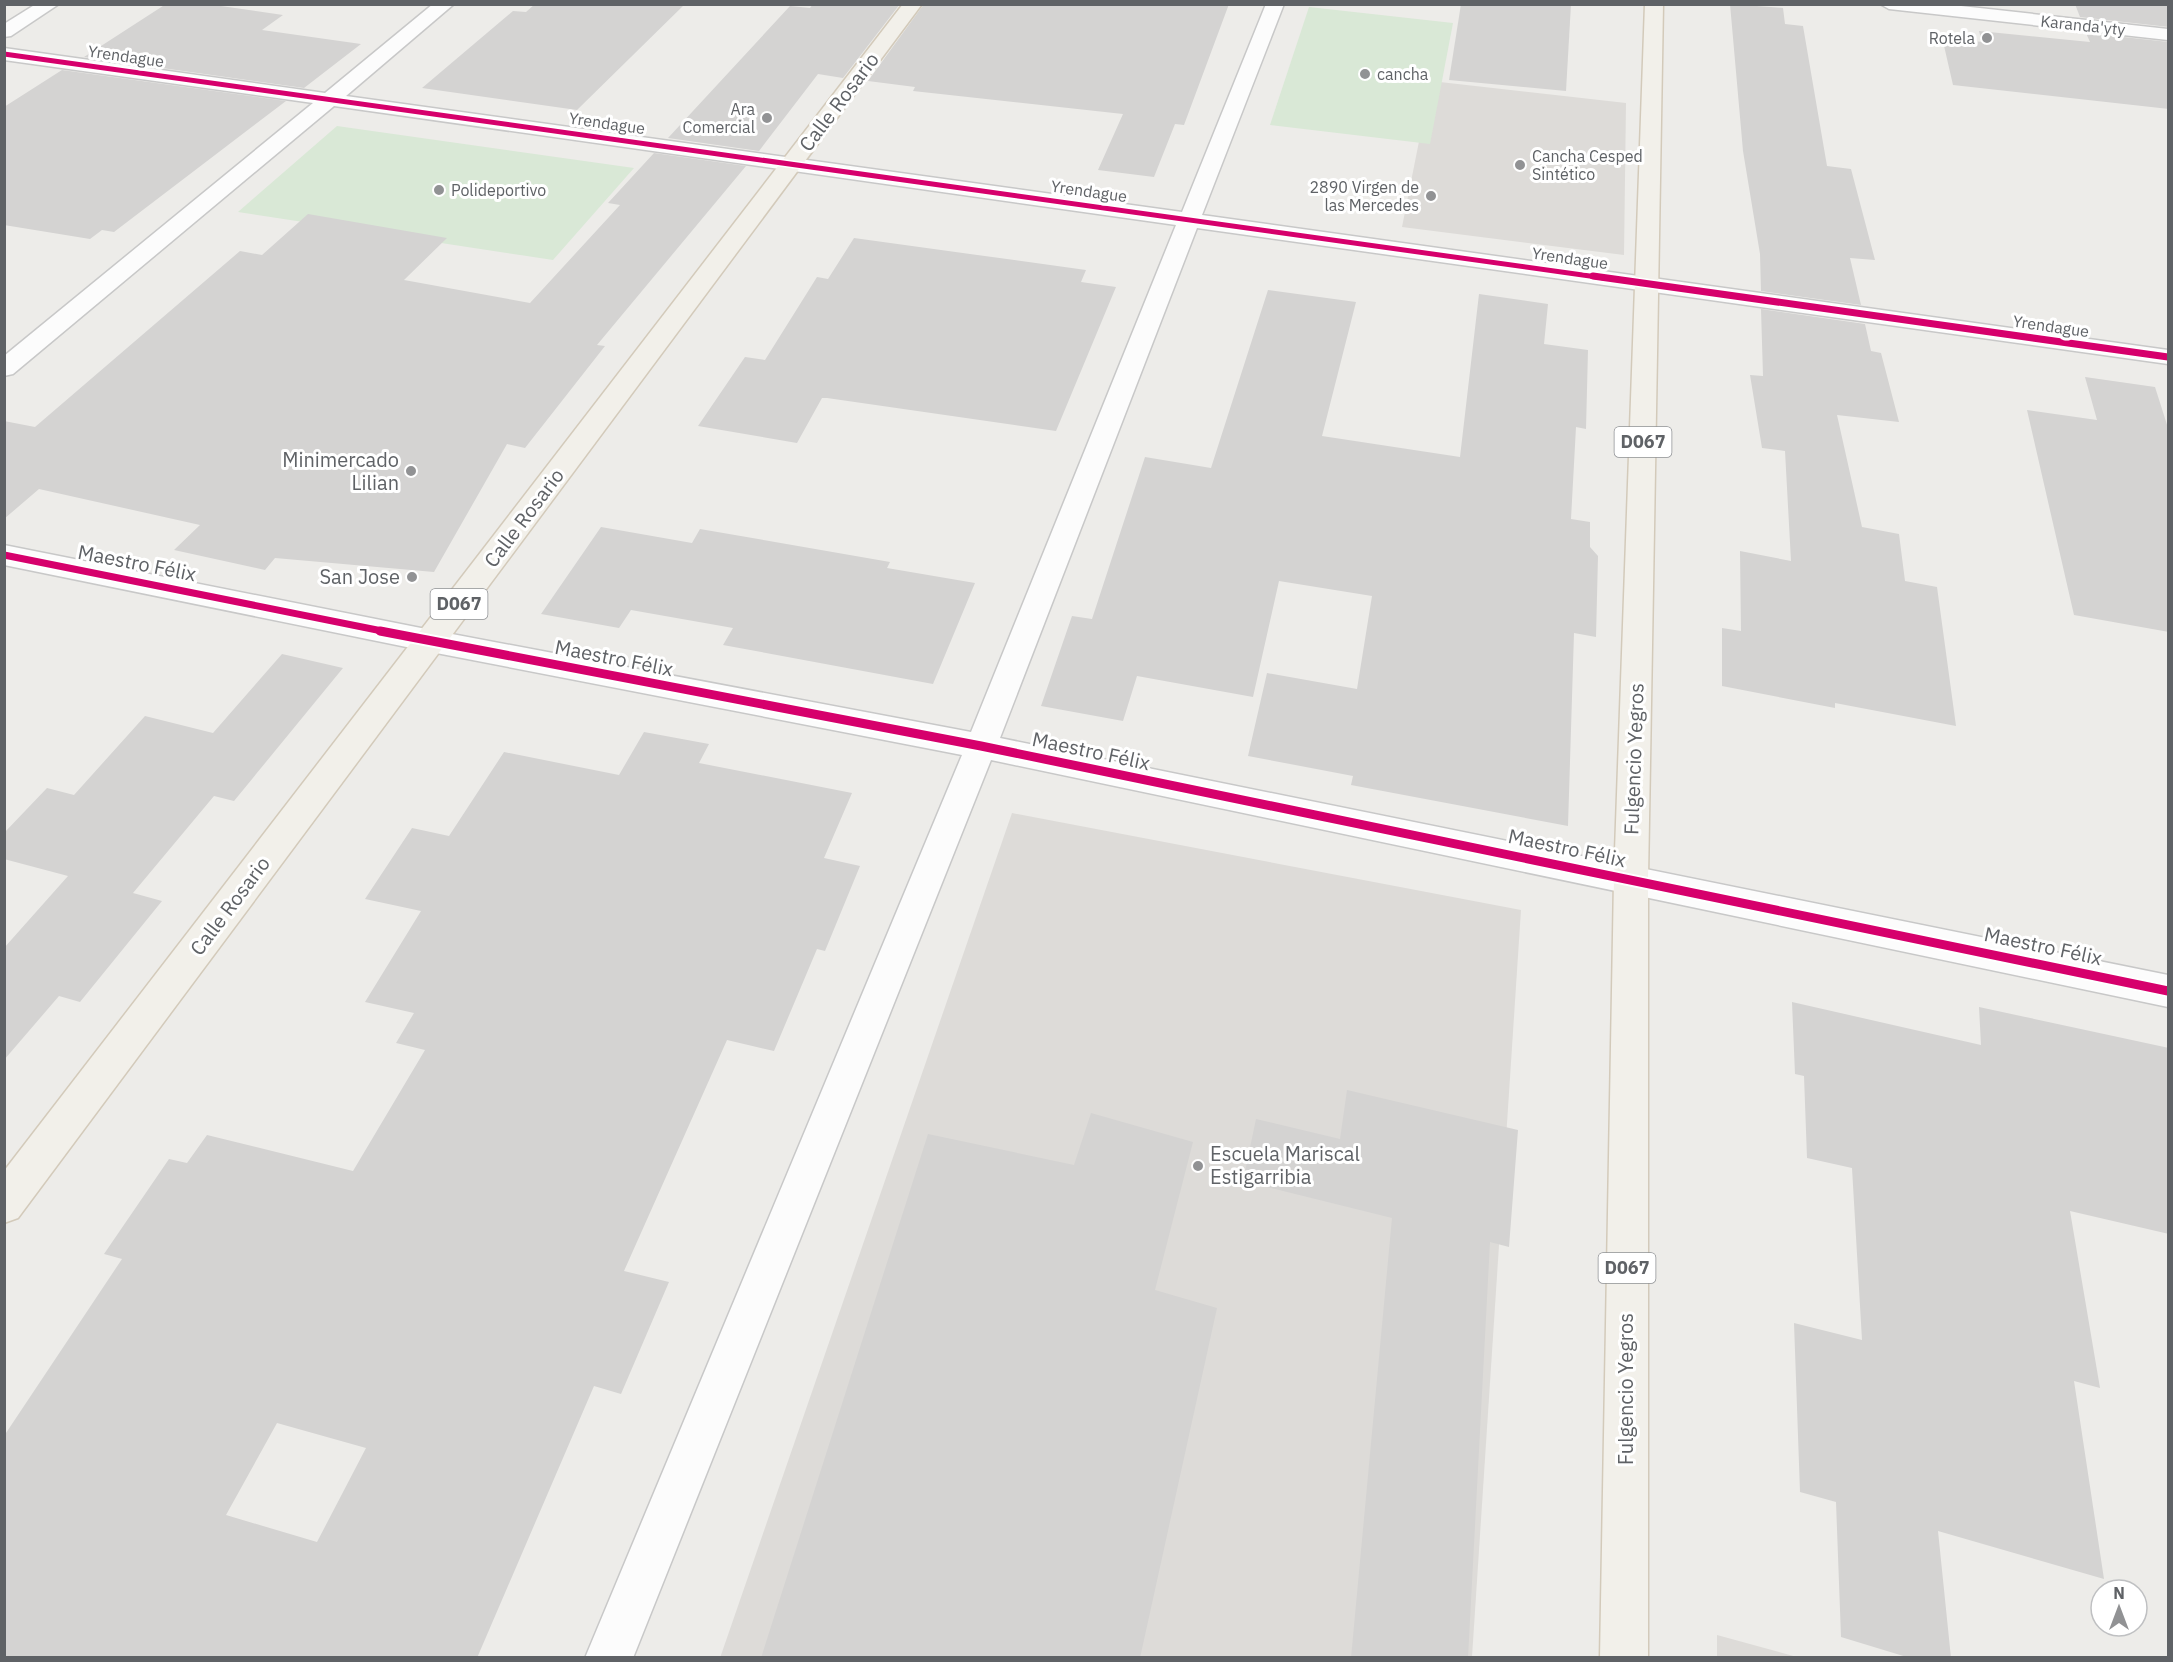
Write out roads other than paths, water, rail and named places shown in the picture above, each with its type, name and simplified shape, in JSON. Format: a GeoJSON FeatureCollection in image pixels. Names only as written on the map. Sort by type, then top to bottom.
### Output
{"type":"FeatureCollection","features":[{"type":"Feature","properties":{"kind":"main road","name":"Calle Rosario"},"geometry":{"type":"LineString","coordinates":[[4,1204],[913,4]]}},
{"type":"Feature","properties":{"kind":"main road","name":"Fulgencio Yegros"},"geometry":{"type":"LineString","coordinates":[[1624,1658],[1631,879],[1654,4]]}},
{"type":"Feature","properties":{"kind":"street"},"geometry":{"type":"LineString","coordinates":[[4,32],[50,4]]}},
{"type":"Feature","properties":{"kind":"street"},"geometry":{"type":"LineString","coordinates":[[4,369],[332,100],[445,4]]}},
{"type":"Feature","properties":{"kind":"street"},"geometry":{"type":"LineString","coordinates":[[609,1658],[981,746],[1275,4]]}},
{"type":"Feature","properties":{"kind":"street","name":"Karanda'yty"},"geometry":{"type":"LineString","coordinates":[[1889,4],[2169,35]]}},
{"type":"Feature","properties":{"kind":"street","name":"Yrendague"},"geometry":{"type":"LineString","coordinates":[[4,54],[2169,357]]}},
{"type":"Feature","properties":{"kind":"street","name":"Maestro Félix"},"geometry":{"type":"LineString","coordinates":[[4,555],[431,641],[981,746],[2169,991]]}},
{"type":"Feature","properties":{"kind":"place","name":"Rotela"},"geometry":{"type":"Point","coordinates":[1987,38]}},
{"type":"Feature","properties":{"kind":"place","name":"cancha"},"geometry":{"type":"Point","coordinates":[1365,74]}},
{"type":"Feature","properties":{"kind":"place","name":"Ara Comercial"},"geometry":{"type":"Point","coordinates":[767,118]}},
{"type":"Feature","properties":{"kind":"place","name":"Cancha Cesped Sintético"},"geometry":{"type":"Point","coordinates":[1520,165]}},
{"type":"Feature","properties":{"kind":"place","name":"Polideportivo"},"geometry":{"type":"Point","coordinates":[439,190]}},
{"type":"Feature","properties":{"kind":"place","name":"2890 Virgen de las Mercedes"},"geometry":{"type":"Point","coordinates":[1431,196]}},
{"type":"Feature","properties":{"kind":"place","name":"Minimercado Lilian"},"geometry":{"type":"Point","coordinates":[411,471]}},
{"type":"Feature","properties":{"kind":"place","name":"San Jose"},"geometry":{"type":"Point","coordinates":[412,577]}},
{"type":"Feature","properties":{"kind":"place","name":"Escuela Mariscal Estigarribia"},"geometry":{"type":"Point","coordinates":[1198,1166]}}]}
